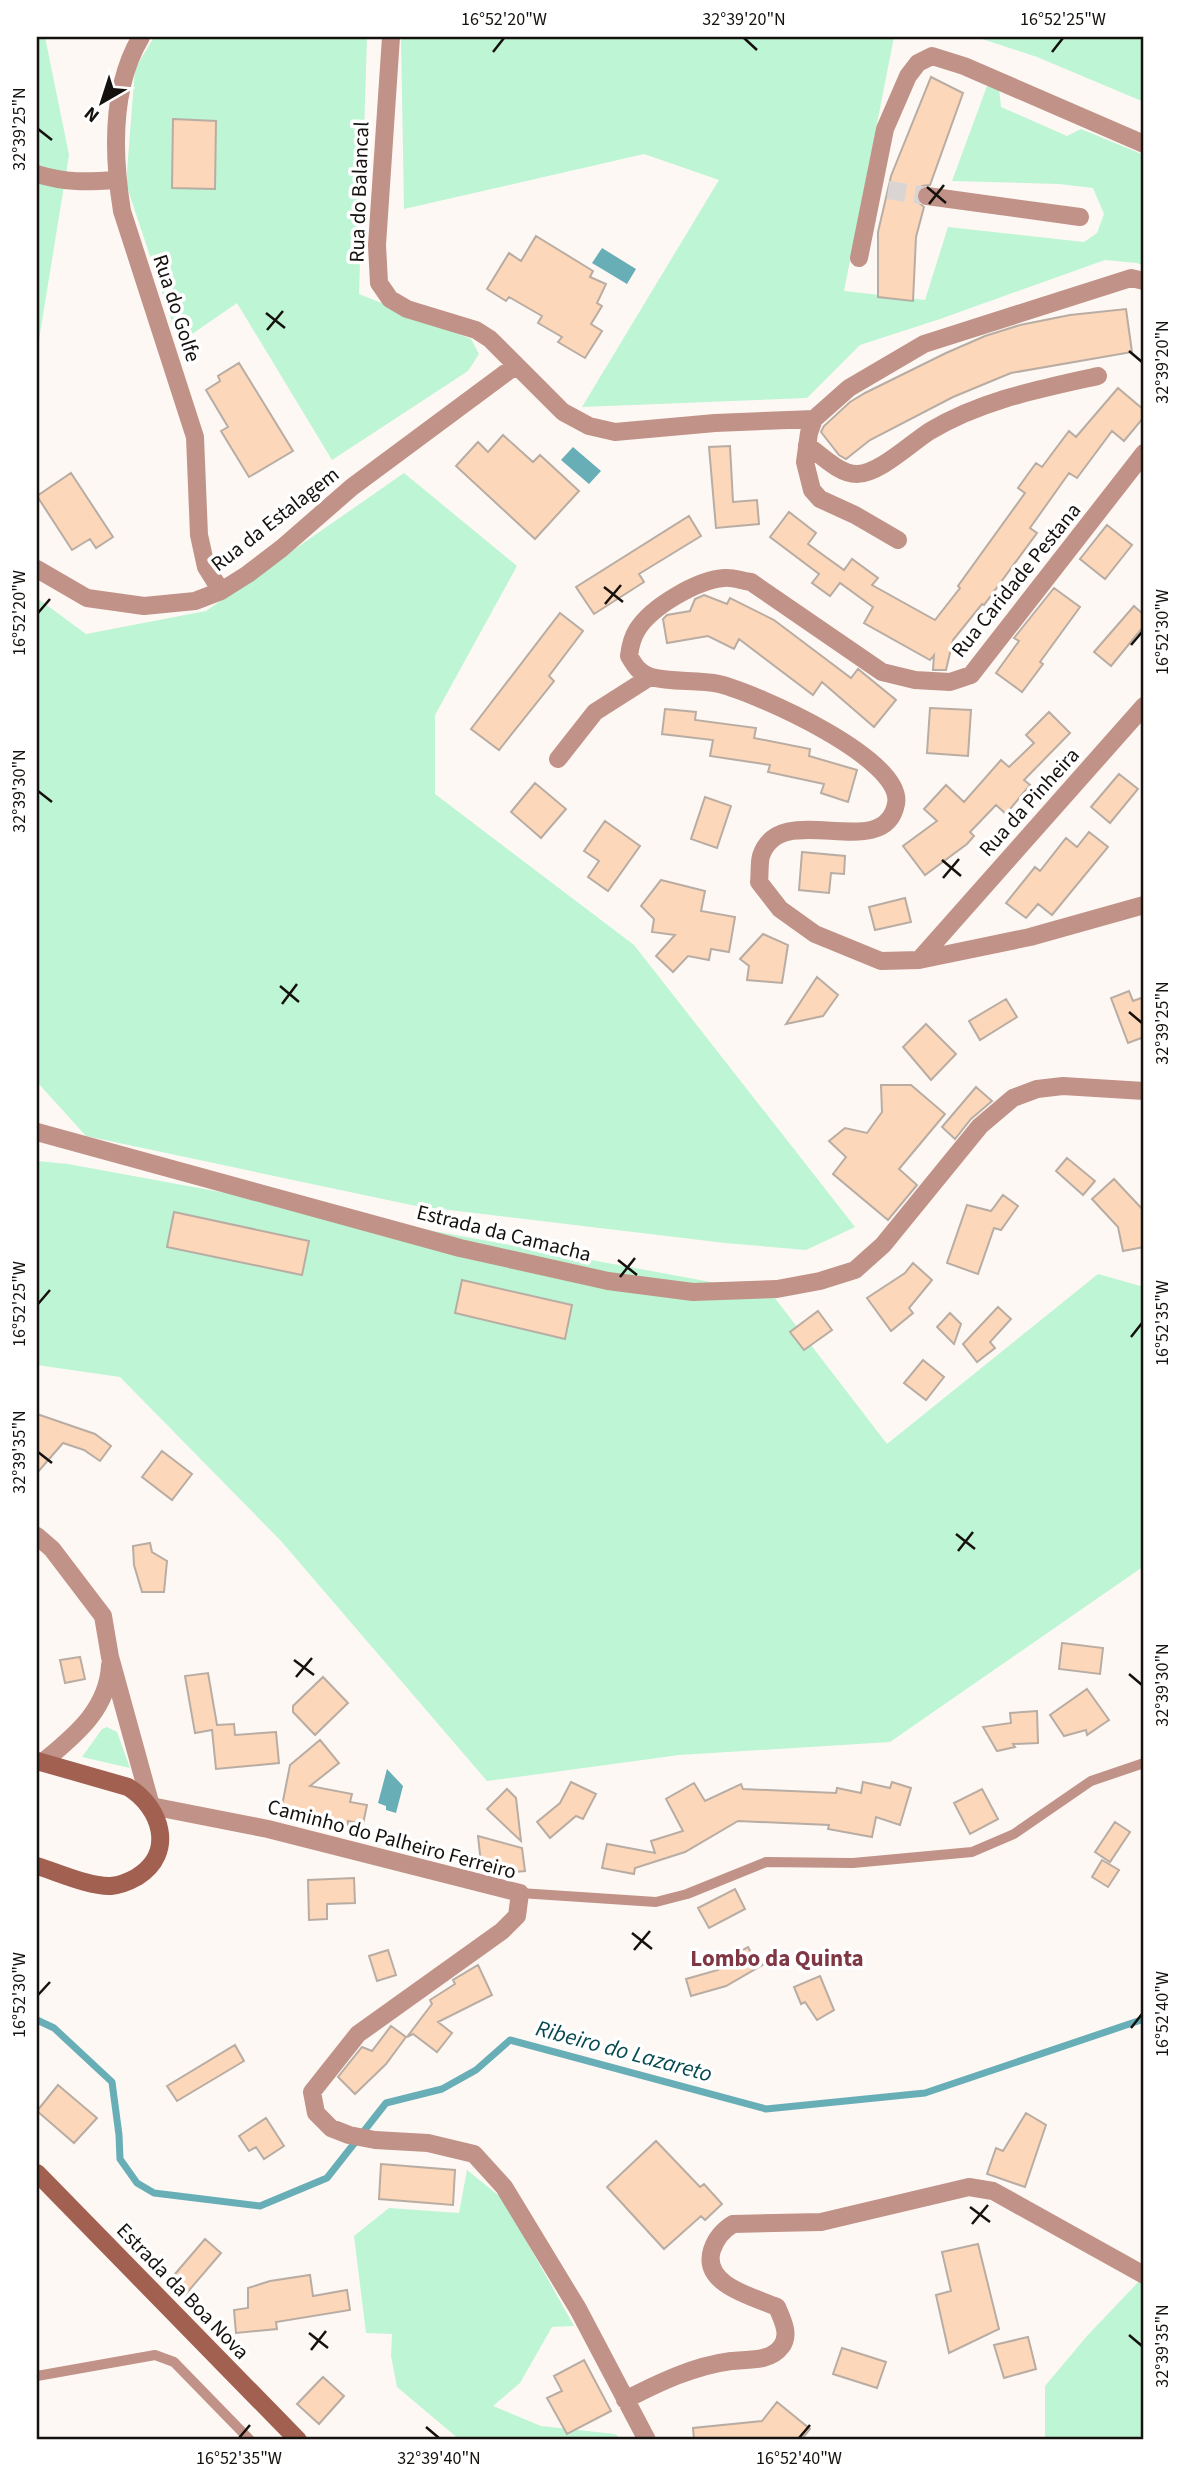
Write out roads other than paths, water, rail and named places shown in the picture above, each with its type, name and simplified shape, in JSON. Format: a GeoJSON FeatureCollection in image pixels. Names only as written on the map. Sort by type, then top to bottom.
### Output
{"type":"FeatureCollection","features":[{"type":"Feature","properties":{"kind":"main road"},"geometry":{"type":"LineString","coordinates":[[37,1866],[111,1886],[142,1874],[157,1854],[160,1842],[159,1824],[151,1806],[141,1795],[128,1787],[40,1761]]}},
{"type":"Feature","properties":{"kind":"main road","name":"Estrada da Boa Nova"},"geometry":{"type":"LineString","coordinates":[[37,2173],[298,2440]]}},
{"type":"Feature","properties":{"kind":"street","name":"Rua do Golfe"},"geometry":{"type":"LineString","coordinates":[[141,37],[124,76],[115,144],[117,180],[122,211],[195,437],[199,535],[206,567],[221,591]]}},
{"type":"Feature","properties":{"kind":"street","name":"Rua do Balancal"},"geometry":{"type":"LineString","coordinates":[[391,37],[388,50],[377,245],[379,283],[390,299],[407,309],[475,330],[490,339],[563,412],[589,426],[615,432],[715,423],[814,419]]}},
{"type":"Feature","properties":{"kind":"street"},"geometry":{"type":"LineString","coordinates":[[859,258],[881,190],[885,129],[908,76],[918,63],[932,56],[964,66],[1144,144]]}},
{"type":"Feature","properties":{"kind":"street"},"geometry":{"type":"LineString","coordinates":[[37,174],[59,181],[117,180]]}},
{"type":"Feature","properties":{"kind":"street"},"geometry":{"type":"LineString","coordinates":[[927,196],[1080,217]]}},
{"type":"Feature","properties":{"kind":"street"},"geometry":{"type":"LineString","coordinates":[[898,540],[855,515],[820,499],[812,490],[806,469],[807,445],[814,419],[849,388],[925,344],[1131,278],[1144,281]]}},
{"type":"Feature","properties":{"kind":"street","name":"Rua da Estalagem"},"geometry":{"type":"LineString","coordinates":[[37,569],[87,598],[144,606],[195,601],[221,591],[248,575],[352,487],[515,366]]}},
{"type":"Feature","properties":{"kind":"street"},"geometry":{"type":"LineString","coordinates":[[807,445],[839,469],[860,474],[872,471],[930,431],[991,402],[1098,376]]}},
{"type":"Feature","properties":{"kind":"street","name":"Rua Caridade Pestana"},"geometry":{"type":"LineString","coordinates":[[650,677],[638,670],[629,656],[635,632],[644,620],[685,590],[726,577],[751,582],[882,672],[915,680],[950,682],[971,675],[1144,453]]}},
{"type":"Feature","properties":{"kind":"street"},"geometry":{"type":"LineString","coordinates":[[558,759],[595,712],[650,677],[720,684],[766,701],[849,744],[883,771],[896,790],[896,805],[887,820],[858,833],[808,829],[786,831],[772,839],[761,855],[759,882],[780,909],[815,934],[881,961],[919,960],[1030,937],[1144,905]]}},
{"type":"Feature","properties":{"kind":"street","name":"Rua da Pinheira"},"geometry":{"type":"LineString","coordinates":[[919,960],[1144,706]]}},
{"type":"Feature","properties":{"kind":"street","name":"Estrada da Camacha"},"geometry":{"type":"LineString","coordinates":[[37,1132],[460,1248],[608,1281],[693,1292],[777,1289],[820,1281],[855,1270],[883,1245],[980,1126],[1013,1098],[1037,1089],[1063,1086],[1144,1091]]}},
{"type":"Feature","properties":{"kind":"street"},"geometry":{"type":"LineString","coordinates":[[1121,1090],[1144,1101]]}},
{"type":"Feature","properties":{"kind":"street"},"geometry":{"type":"LineString","coordinates":[[37,1536],[52,1549],[103,1616],[110,1657],[151,1806]]}},
{"type":"Feature","properties":{"kind":"street"},"geometry":{"type":"LineString","coordinates":[[40,1761],[73,1737],[92,1718],[106,1688],[110,1657]]}},
{"type":"Feature","properties":{"kind":"street","name":"Caminho do Palheiro Ferreiro"},"geometry":{"type":"LineString","coordinates":[[151,1806],[268,1829],[520,1893],[517,1916],[502,1931],[358,2034],[312,2092],[316,2113],[331,2128],[349,2135],[375,2140],[428,2143],[474,2154],[504,2187],[578,2309],[647,2440]]}},
{"type":"Feature","properties":{"kind":"street"},"geometry":{"type":"LineString","coordinates":[[625,2400],[703,2367],[729,2361],[761,2359],[781,2347],[786,2335],[777,2307],[736,2291],[719,2277],[711,2265],[711,2252],[716,2240],[733,2224],[821,2222],[970,2188],[993,2191],[1144,2275]]}},
{"type":"Feature","properties":{"kind":"lane"},"geometry":{"type":"LineString","coordinates":[[520,1893],[656,1902],[687,1894],[766,1862],[853,1863],[972,1852],[1014,1834],[1091,1781],[1144,1763]]}},
{"type":"Feature","properties":{"kind":"lane"},"geometry":{"type":"LineString","coordinates":[[37,2376],[155,2355],[174,2362],[250,2440]]}},
{"type":"Feature","properties":{"kind":"water"},"geometry":{"type":"Polygon","coordinates":[[[602,248],[636,269],[627,284],[592,263],[602,248]]]}},
{"type":"Feature","properties":{"kind":"water"},"geometry":{"type":"Polygon","coordinates":[[[573,447],[601,471],[589,484],[561,460],[573,447]]]}},
{"type":"Feature","properties":{"kind":"water"},"geometry":{"type":"Polygon","coordinates":[[[387,1769],[403,1786],[396,1813],[386,1810],[386,1806],[378,1803],[387,1769]]]}},
{"type":"Feature","properties":{"kind":"waterway","name":"Ribeiro do Lazareto"},"geometry":{"type":"LineString","coordinates":[[37,2020],[54,2028],[112,2082],[120,2159],[137,2183],[154,2193],[260,2206],[327,2178],[386,2103],[442,2089],[476,2070],[510,2040],[766,2109],[925,2093],[1144,2019]]}},
{"type":"Feature","properties":{"kind":"tunnel"},"geometry":{"type":"LineString","coordinates":[[888,190],[927,196]]}},
{"type":"Feature","properties":{"kind":"district","name":"Lombo da Quinta"},"geometry":{"type":"Point","coordinates":[777,1958]}}]}
